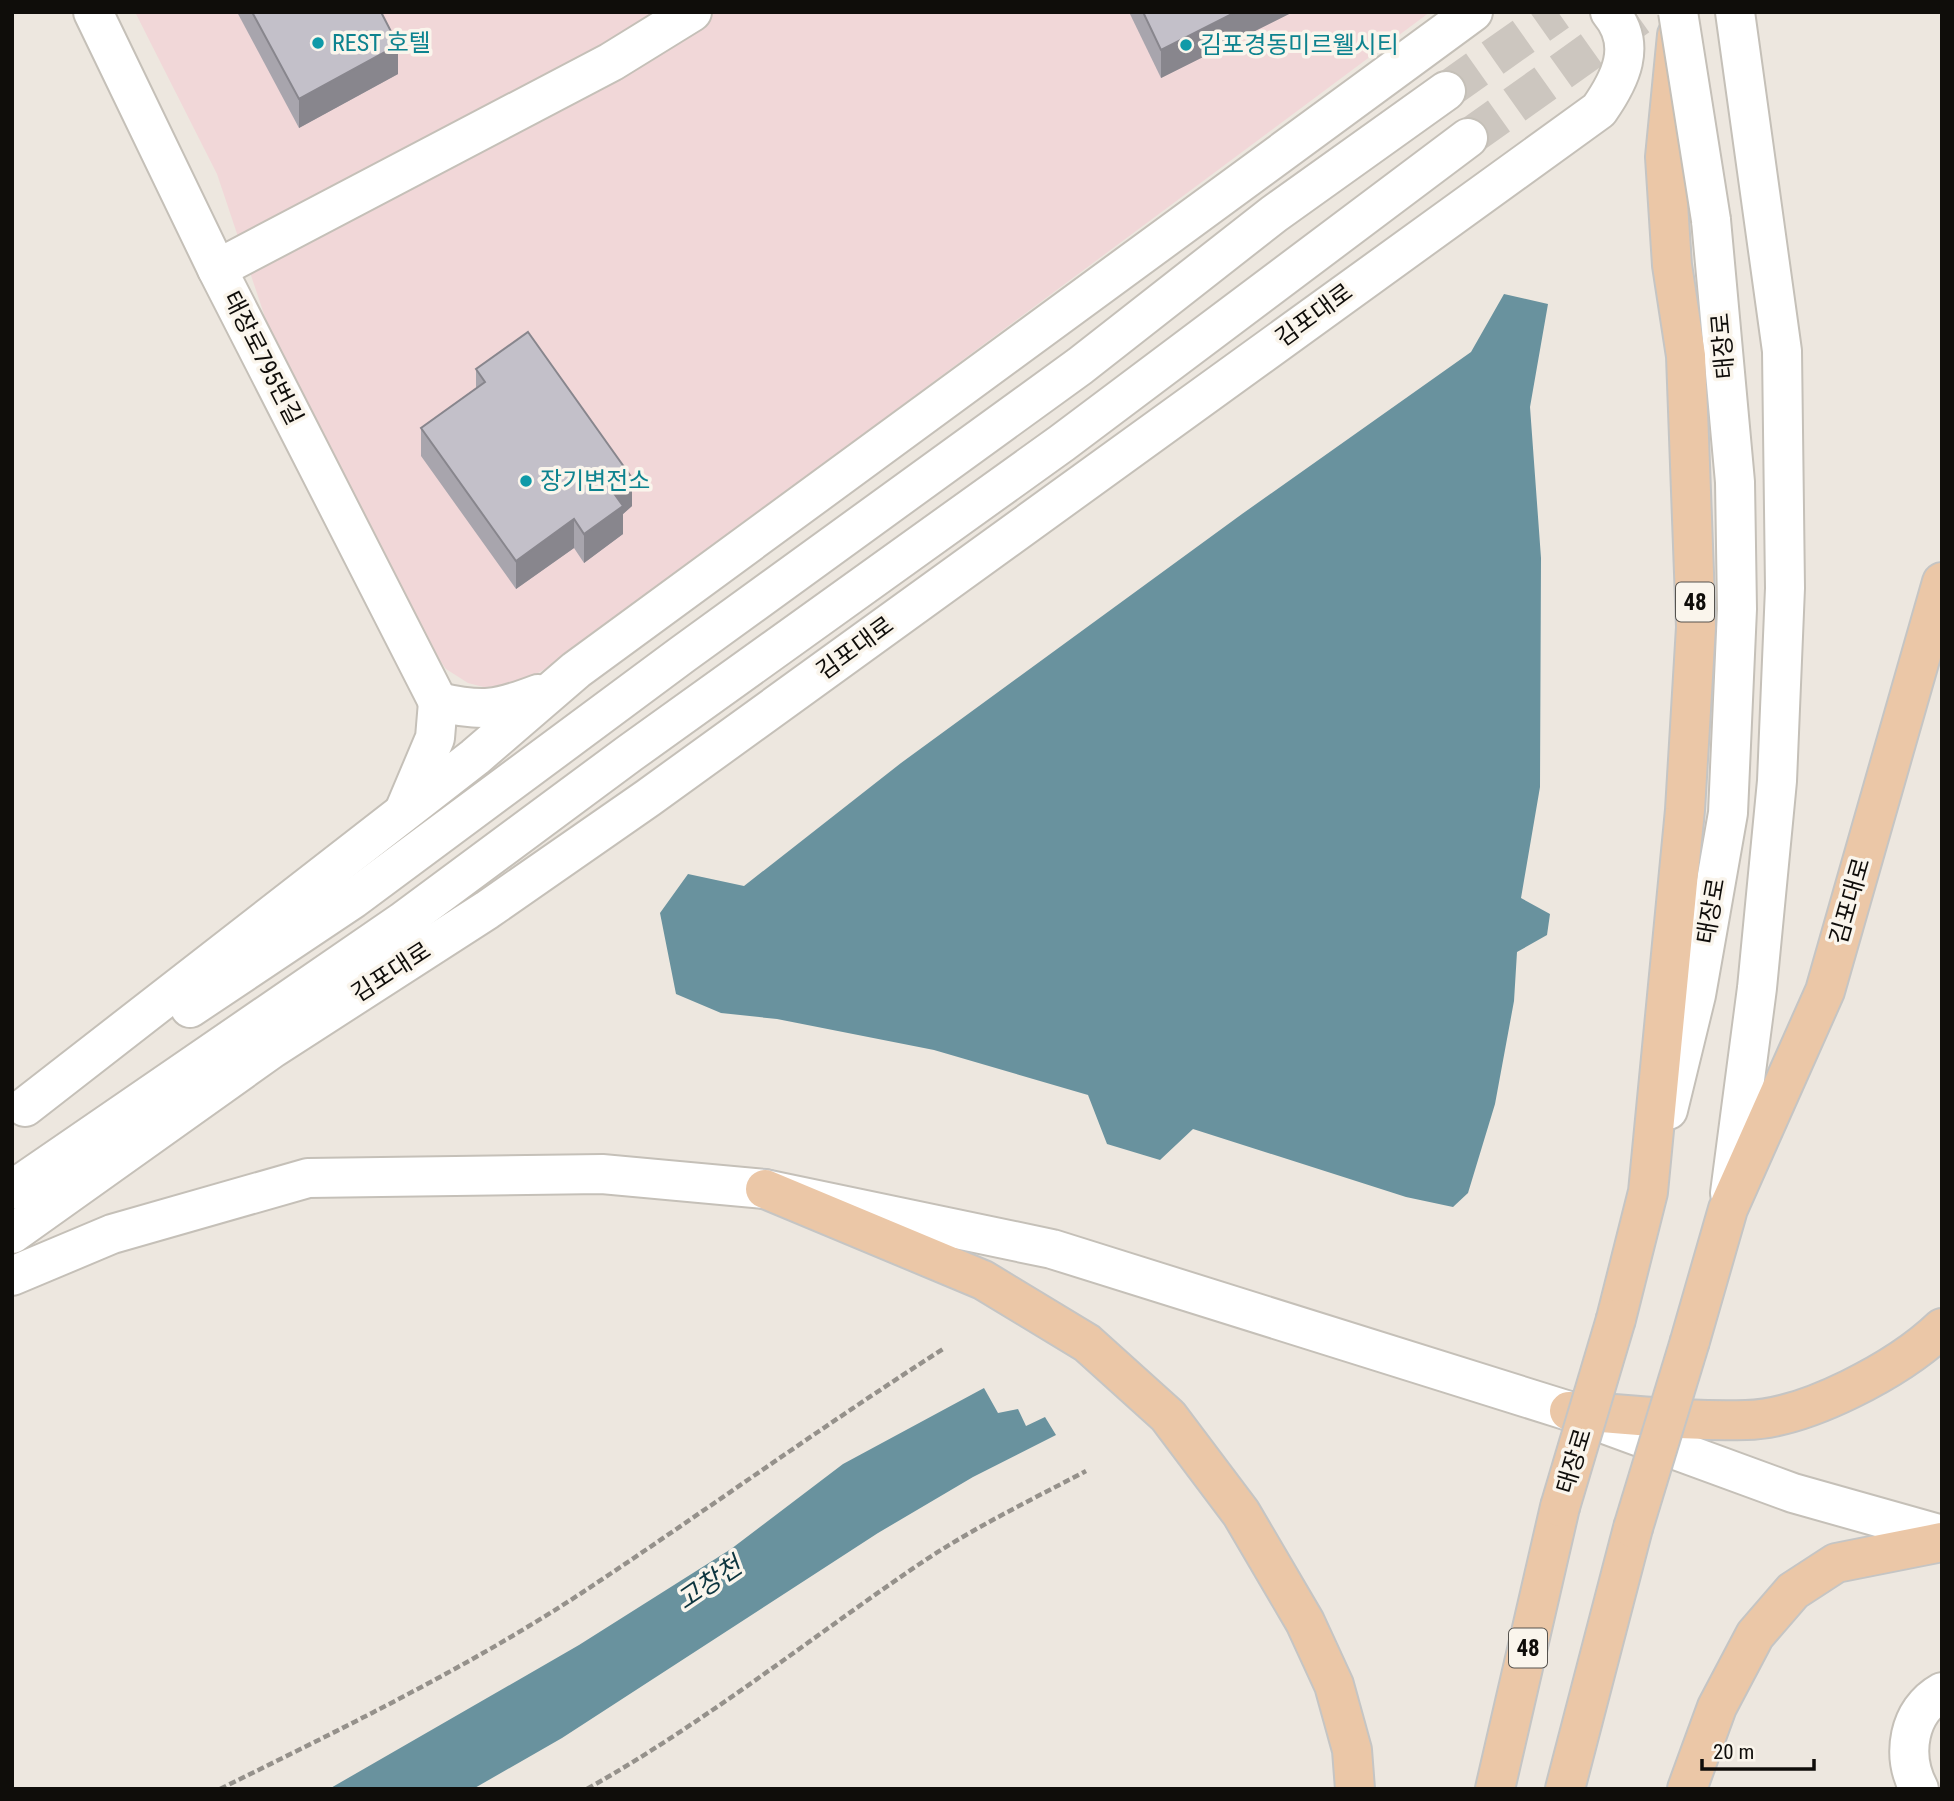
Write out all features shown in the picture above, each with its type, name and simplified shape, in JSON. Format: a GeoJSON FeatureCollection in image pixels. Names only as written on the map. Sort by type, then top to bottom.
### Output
{"type":"FeatureCollection","features":[{"type":"Feature","properties":{"kind":"main road","name":"태장로795번길"},"geometry":{"type":"LineString","coordinates":[[93,12],[217,269],[438,702]]}},
{"type":"Feature","properties":{"kind":"main road"},"geometry":{"type":"LineString","coordinates":[[217,269],[611,62],[692,12]]}},
{"type":"Feature","properties":{"kind":"main road"},"geometry":{"type":"LineString","coordinates":[[19,1111],[475,757],[555,688],[1474,12]]}},
{"type":"Feature","properties":{"kind":"main road","name":"김포대로"},"geometry":{"type":"LineString","coordinates":[[12,1234],[274,1048],[487,910],[648,798],[1599,110],[1619,80],[1625,47],[1619,23],[1610,12]]}},
{"type":"Feature","properties":{"kind":"main road","name":"태장로"},"geometry":{"type":"LineString","coordinates":[[1495,1789],[1560,1507],[1616,1319],[1696,995],[1728,813],[1737,609],[1735,481],[1711,220],[1679,12]]}},
{"type":"Feature","properties":{"kind":"main road","name":"48"},"geometry":{"type":"LineString","coordinates":[[1648,1192],[1685,810],[1696,627],[1686,356],[1672,265],[1665,157],[1679,12]]}},
{"type":"Feature","properties":{"kind":"main road","name":"태장로"},"geometry":{"type":"LineString","coordinates":[[1564,1789],[1633,1528],[1728,1209],[1757,988],[1777,781],[1785,587],[1782,351],[1735,12]]}},
{"type":"Feature","properties":{"kind":"main road"},"geometry":{"type":"LineString","coordinates":[[19,1111],[174,1019],[353,899],[682,654],[1080,366],[1274,214],[1446,91]]}},
{"type":"Feature","properties":{"kind":"main road","name":"김포대로"},"geometry":{"type":"LineString","coordinates":[[12,1191],[402,922],[629,753],[1062,443],[1468,138]]}},
{"type":"Feature","properties":{"kind":"main road","name":"김포대로"},"geometry":{"type":"LineString","coordinates":[[1728,1209],[1825,991],[1942,582]]}},
{"type":"Feature","properties":{"kind":"main road"},"geometry":{"type":"LineString","coordinates":[[402,813],[424,770],[435,738],[438,702],[468,708],[499,709],[555,688]]}},
{"type":"Feature","properties":{"kind":"main road"},"geometry":{"type":"LineString","coordinates":[[12,1276],[112,1234],[308,1178],[602,1174],[765,1189],[1052,1249],[1569,1411],[1793,1493],[1942,1535]]}},
{"type":"Feature","properties":{"kind":"main road"},"geometry":{"type":"LineString","coordinates":[[765,1189],[983,1280],[1087,1343],[1168,1416],[1241,1513],[1305,1622],[1334,1685],[1352,1750],[1355,1789]]}},
{"type":"Feature","properties":{"kind":"main road"},"geometry":{"type":"LineString","coordinates":[[1569,1411],[1748,1420],[1793,1411],[1858,1385],[1921,1348],[1942,1328]]}},
{"type":"Feature","properties":{"kind":"main road"},"geometry":{"type":"LineString","coordinates":[[1687,1789],[1717,1707],[1755,1635],[1793,1591],[1836,1563],[1942,1542]]}},
{"type":"Feature","properties":{"kind":"main road"},"geometry":{"type":"LineString","coordinates":[[1919,1789],[1909,1752],[1913,1721],[1926,1701],[1942,1692]]}},
{"type":"Feature","properties":{"kind":"path"},"geometry":{"type":"LineString","coordinates":[[220,1789],[435,1678],[581,1593],[839,1415],[943,1349]]}},
{"type":"Feature","properties":{"kind":"path"},"geometry":{"type":"LineString","coordinates":[[587,1789],[700,1720],[919,1564],[1086,1471]]}},
{"type":"Feature","properties":{"kind":"shaded area"},"geometry":{"type":"Polygon","coordinates":[[[135,12],[1430,12],[560,660],[521,683],[495,690],[468,683],[446,669],[430,647],[268,326],[217,174],[135,12]]]}},
{"type":"Feature","properties":{"kind":"water"},"geometry":{"type":"Polygon","coordinates":[[[1504,294],[1548,304],[1530,407],[1541,558],[1540,787],[1521,898],[1550,914],[1547,935],[1517,952],[1514,1001],[1495,1104],[1468,1193],[1453,1207],[1406,1197],[1193,1129],[1160,1160],[1107,1144],[1088,1095],[934,1050],[777,1019],[721,1013],[676,994],[660,913],[688,874],[744,886],[901,763],[1242,514],[1471,352],[1504,294]]]}},
{"type":"Feature","properties":{"kind":"water","name":"고창천"},"geometry":{"type":"Polygon","coordinates":[[[984,1388],[998,1413],[1018,1409],[1026,1426],[1045,1417],[1056,1435],[973,1477],[878,1533],[562,1738],[473,1789],[329,1789],[579,1645],[731,1549],[843,1464],[984,1388]]]}},
{"type":"Feature","properties":{"kind":"building","name":"REST 호텔"},"geometry":{"type":"Polygon","coordinates":[[[252,12],[381,12],[398,45],[299,99],[252,12]]]}},
{"type":"Feature","properties":{"kind":"building"},"geometry":{"type":"Polygon","coordinates":[[[1143,12],[1236,12],[1161,50],[1143,12]]]}},
{"type":"Feature","properties":{"kind":"building","name":"장기변전소"},"geometry":{"type":"Polygon","coordinates":[[[528,332],[632,478],[613,492],[623,506],[584,534],[574,519],[516,561],[421,428],[485,382],[476,369],[528,332]]]}},
{"type":"Feature","properties":{"kind":"tunnel"},"geometry":{"type":"LineString","coordinates":[[1446,91],[1558,12]]}},
{"type":"Feature","properties":{"kind":"tunnel"},"geometry":{"type":"LineString","coordinates":[[1468,138],[1645,12]]}},
{"type":"Feature","properties":{"kind":"place","name":"REST 호텔"},"geometry":{"type":"Point","coordinates":[318,43]}},
{"type":"Feature","properties":{"kind":"place","name":"김포경동미르웰시티"},"geometry":{"type":"Point","coordinates":[1186,45]}},
{"type":"Feature","properties":{"kind":"place","name":"장기변전소"},"geometry":{"type":"Point","coordinates":[526,481]}}]}
